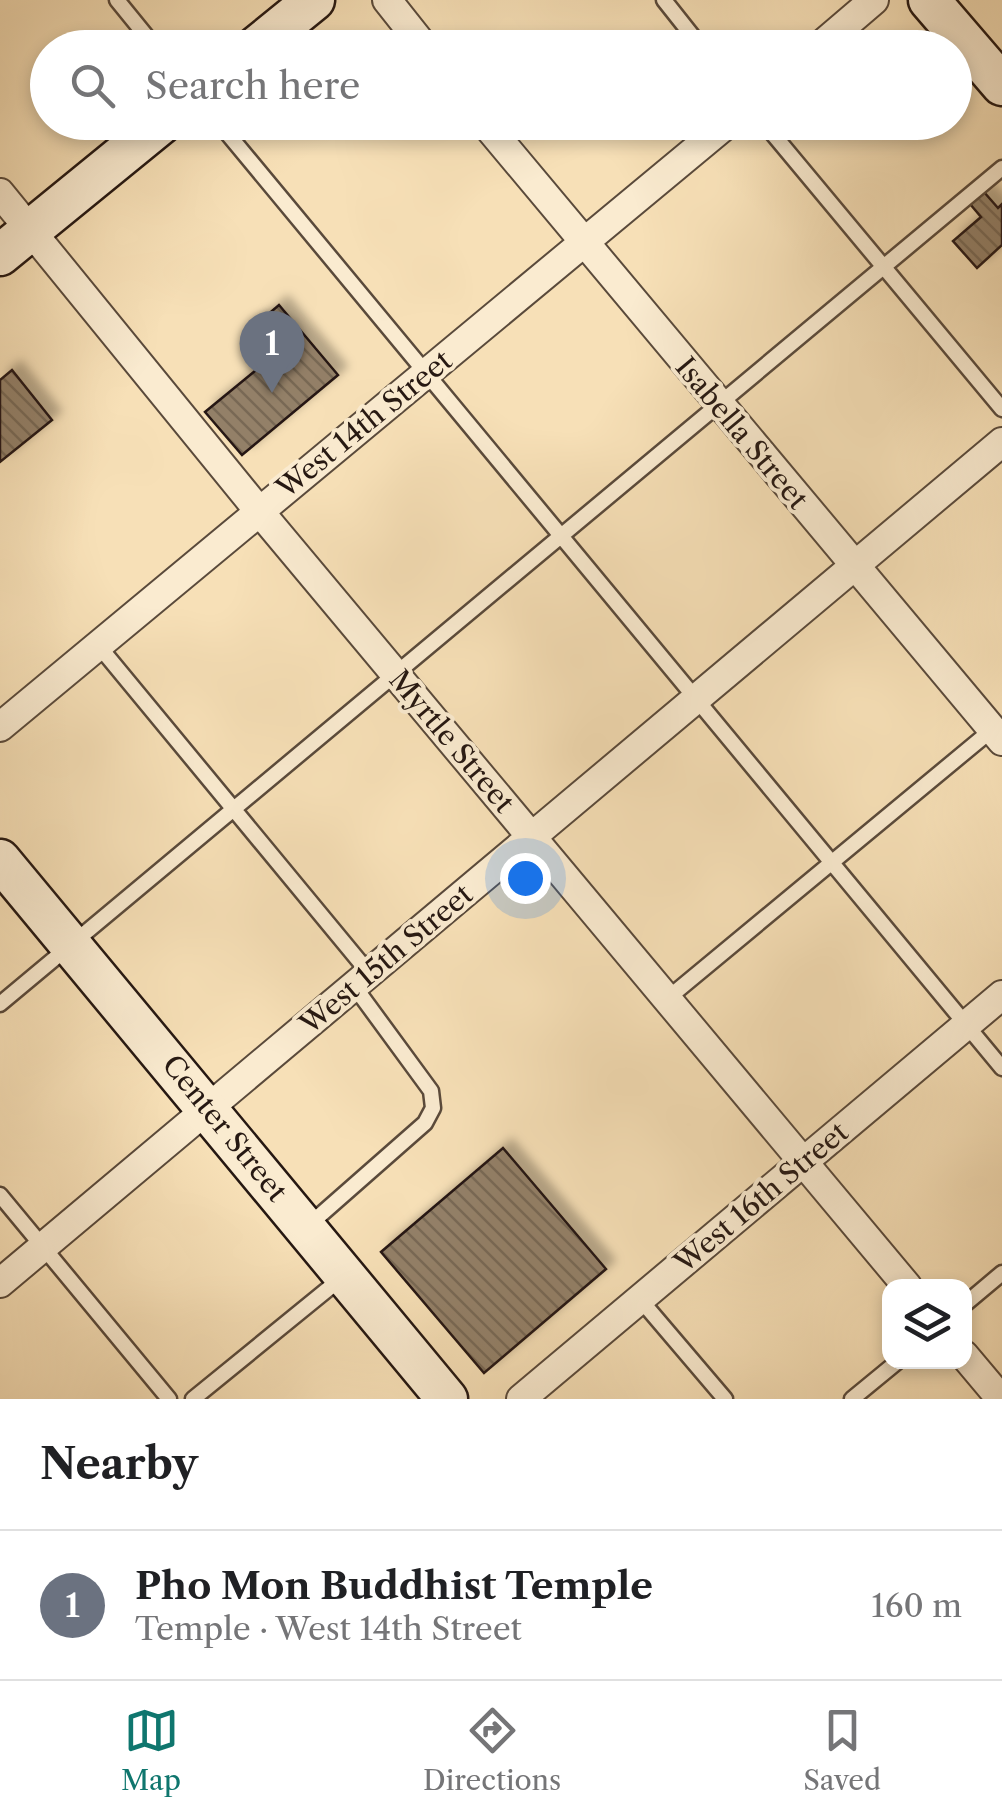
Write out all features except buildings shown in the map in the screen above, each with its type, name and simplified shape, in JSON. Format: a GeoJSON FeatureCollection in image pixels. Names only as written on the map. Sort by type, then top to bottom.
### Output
{"type":"FeatureCollection","features":[{"type":"Feature","properties":{"kind":"main road"},"geometry":{"type":"LineString","coordinates":[[277,30],[314,0]]}},
{"type":"Feature","properties":{"kind":"main road"},"geometry":{"type":"LineString","coordinates":[[929,0],[955,30]]}},
{"type":"Feature","properties":{"kind":"main road"},"geometry":{"type":"LineString","coordinates":[[972,50],[1002,85]]}},
{"type":"Feature","properties":{"kind":"main road"},"geometry":{"type":"LineString","coordinates":[[0,256],[140,140]]}},
{"type":"Feature","properties":{"kind":"main road","name":"Center Street"},"geometry":{"type":"LineString","coordinates":[[0,860],[446,1399]]}},
{"type":"Feature","properties":{"kind":"street"},"geometry":{"type":"LineString","coordinates":[[387,0],[411,30]]}},
{"type":"Feature","properties":{"kind":"street"},"geometry":{"type":"LineString","coordinates":[[839,30],[874,0]]}},
{"type":"Feature","properties":{"kind":"street","name":"Isabella Street"},"geometry":{"type":"LineString","coordinates":[[499,140],[717,406],[999,730]]}},
{"type":"Feature","properties":{"kind":"street","name":"West 14th Street"},"geometry":{"type":"LineString","coordinates":[[0,726],[707,140]]}},
{"type":"Feature","properties":{"kind":"street","name":"Myrtle Street"},"geometry":{"type":"LineString","coordinates":[[0,192],[258,511],[901,1279]]}},
{"type":"Feature","properties":{"kind":"street","name":"West 15th Street"},"geometry":{"type":"LineString","coordinates":[[0,1282],[1002,442]]}},
{"type":"Feature","properties":{"kind":"street","name":"West 16th Street"},"geometry":{"type":"LineString","coordinates":[[521,1399],[1002,996]]}},
{"type":"Feature","properties":{"kind":"street"},"geometry":{"type":"LineString","coordinates":[[972,1365],[1001,1399]]}},
{"type":"Feature","properties":{"kind":"lane"},"geometry":{"type":"LineString","coordinates":[[117,0],[141,30]]}},
{"type":"Feature","properties":{"kind":"lane"},"geometry":{"type":"LineString","coordinates":[[664,0],[688,30]]}},
{"type":"Feature","properties":{"kind":"lane"},"geometry":{"type":"LineString","coordinates":[[233,140],[1002,1068]]}},
{"type":"Feature","properties":{"kind":"lane"},"geometry":{"type":"LineString","coordinates":[[779,140],[1002,408]]}},
{"type":"Feature","properties":{"kind":"lane"},"geometry":{"type":"LineString","coordinates":[[0,1004],[1002,168]]}},
{"type":"Feature","properties":{"kind":"lane"},"geometry":{"type":"LineString","coordinates":[[98,644],[233,808],[361,980],[431,1090],[434,1108],[425,1123],[306,1227]]}},
{"type":"Feature","properties":{"kind":"lane"},"geometry":{"type":"LineString","coordinates":[[667,999],[831,862],[999,730]]}},
{"type":"Feature","properties":{"kind":"lane"},"geometry":{"type":"LineString","coordinates":[[0,1195],[169,1399]]}},
{"type":"Feature","properties":{"kind":"lane"},"geometry":{"type":"LineString","coordinates":[[972,1298],[1002,1273]]}},
{"type":"Feature","properties":{"kind":"lane"},"geometry":{"type":"LineString","coordinates":[[193,1399],[346,1275]]}},
{"type":"Feature","properties":{"kind":"lane"},"geometry":{"type":"LineString","coordinates":[[640,1298],[725,1399]]}},
{"type":"Feature","properties":{"kind":"lane"},"geometry":{"type":"LineString","coordinates":[[852,1399],[888,1369]]}},
{"type":"Feature","properties":{"kind":"place","name":"Pho Mon Buddhist Temple"},"geometry":{"type":"Point","coordinates":[272,393]}}]}
